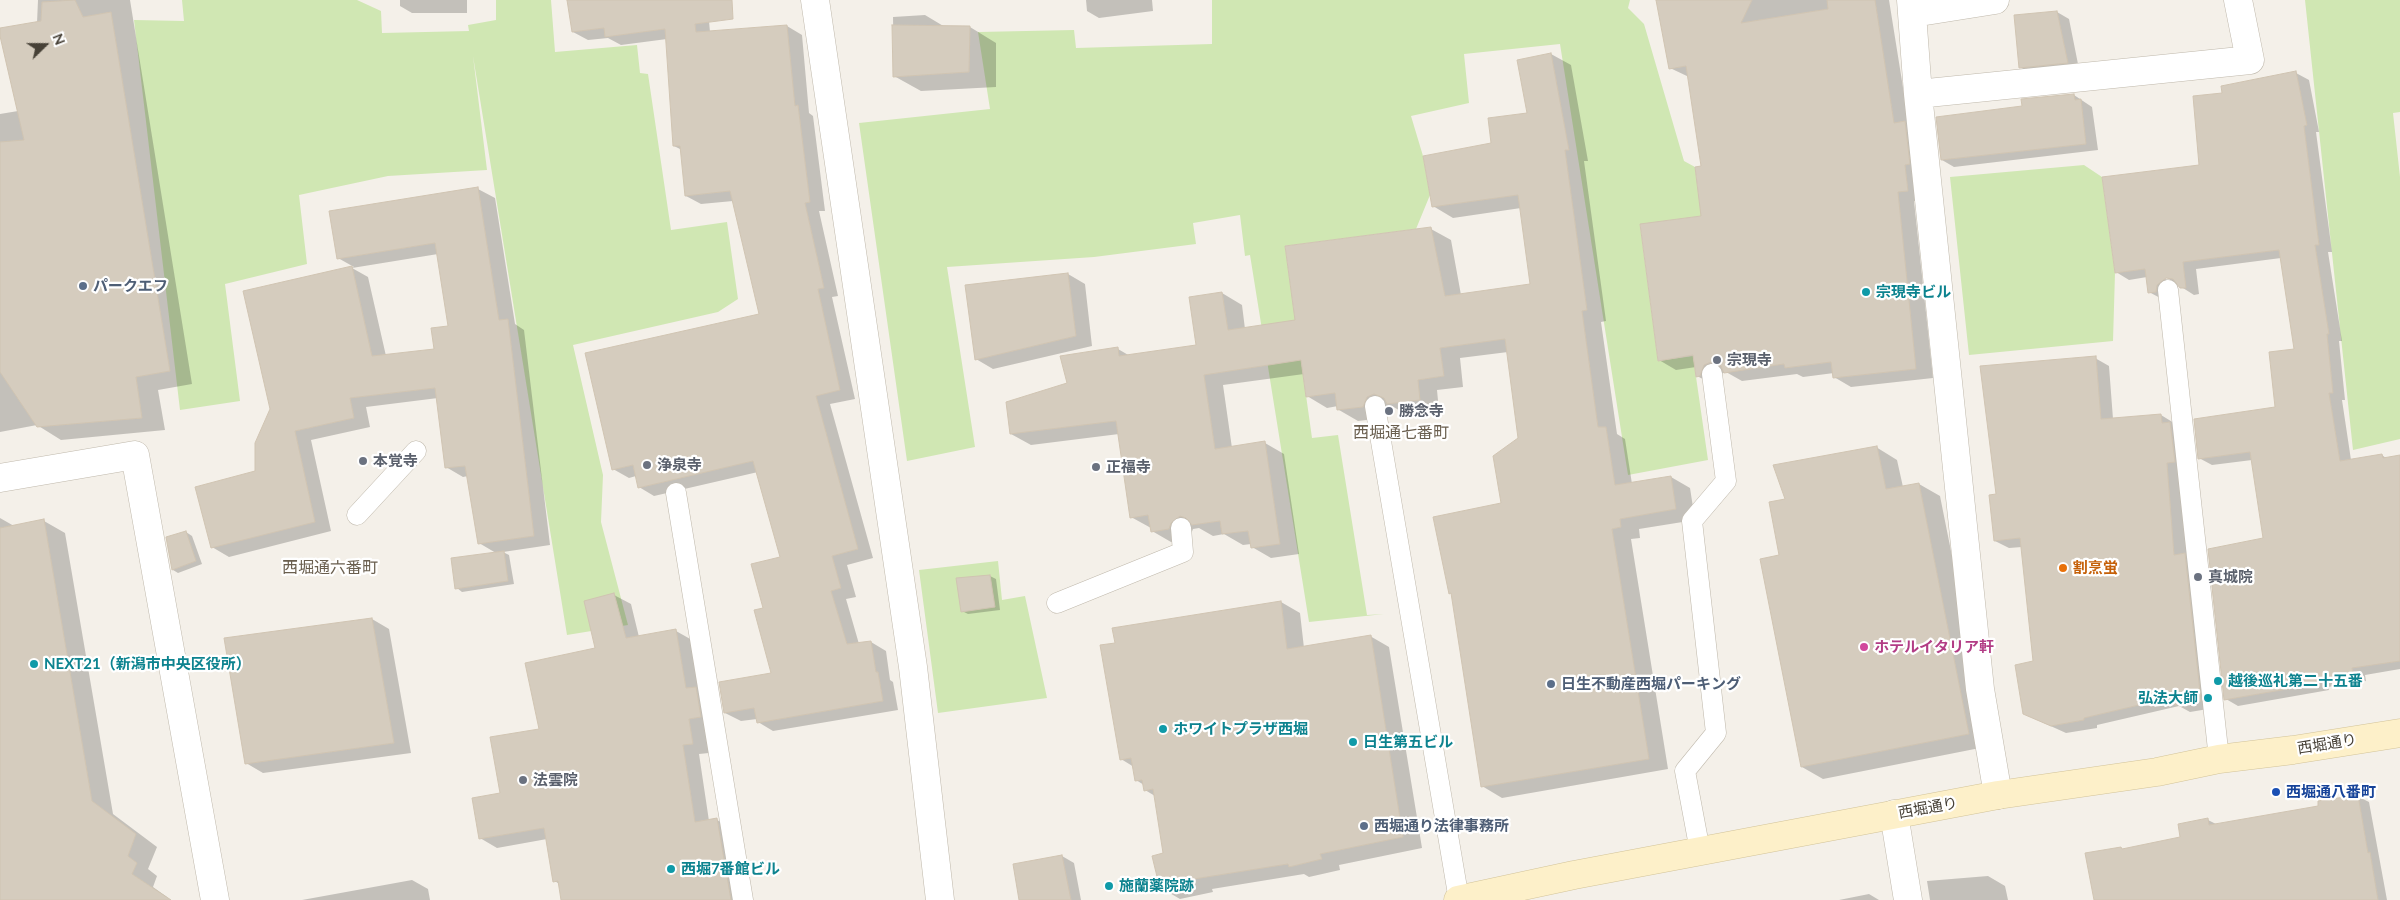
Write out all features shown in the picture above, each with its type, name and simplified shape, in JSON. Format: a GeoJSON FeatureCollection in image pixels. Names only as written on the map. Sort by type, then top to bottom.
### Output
{"type":"FeatureCollection","features":[{"type":"Feature","properties":{"kind":"street"},"geometry":{"type":"LineString","coordinates":[[815,0],[913,667],[940,900]]}},
{"type":"Feature","properties":{"kind":"street"},"geometry":{"type":"LineString","coordinates":[[1995,0],[1912,6],[1918,94],[1980,689],[1998,795]]}},
{"type":"Feature","properties":{"kind":"street"},"geometry":{"type":"LineString","coordinates":[[1918,94],[2250,60],[2238,0]]}},
{"type":"Feature","properties":{"kind":"street"},"geometry":{"type":"LineString","coordinates":[[0,478],[135,455],[215,900]]}},
{"type":"Feature","properties":{"kind":"street","name":"西堀通り"},"geometry":{"type":"LineString","coordinates":[[1459,900],[1700,851],[1998,795],[2157,772],[2219,759],[2293,750],[2400,733]]}},
{"type":"Feature","properties":{"kind":"street"},"geometry":{"type":"LineString","coordinates":[[1894,814],[1908,900]]}},
{"type":"Feature","properties":{"kind":"lane"},"geometry":{"type":"LineString","coordinates":[[2168,290],[2219,759]]}},
{"type":"Feature","properties":{"kind":"lane"},"geometry":{"type":"LineString","coordinates":[[1700,851],[1685,771],[1716,733],[1692,521],[1726,481],[1712,374]]}},
{"type":"Feature","properties":{"kind":"lane"},"geometry":{"type":"LineString","coordinates":[[1375,406],[1459,900]]}},
{"type":"Feature","properties":{"kind":"lane"},"geometry":{"type":"LineString","coordinates":[[357,515],[416,451]]}},
{"type":"Feature","properties":{"kind":"lane"},"geometry":{"type":"LineString","coordinates":[[676,493],[743,900]]}},
{"type":"Feature","properties":{"kind":"lane"},"geometry":{"type":"LineString","coordinates":[[1058,603],[1183,552],[1181,528]]}},
{"type":"Feature","properties":{"kind":"green space"},"geometry":{"type":"Polygon","coordinates":[[[182,0],[357,0],[381,11],[382,33],[469,31],[468,25],[496,20],[496,0],[551,0],[555,52],[637,45],[640,73],[648,74],[671,230],[727,222],[738,299],[718,312],[573,345],[603,475],[601,522],[628,625],[567,635],[473,56],[487,170],[388,176],[299,195],[307,264],[225,284],[240,401],[180,410],[134,20],[184,21],[182,0]]]}},
{"type":"Feature","properties":{"kind":"green space"},"geometry":{"type":"Polygon","coordinates":[[[1212,0],[1630,0],[1628,8],[1644,24],[1684,161],[1695,167],[1702,216],[1640,225],[1658,361],[1693,356],[1708,460],[1628,475],[1560,44],[1464,54],[1469,103],[1411,116],[1423,156],[1430,195],[1416,229],[1285,246],[1312,438],[1338,435],[1367,615],[1384,614],[1309,622],[1250,255],[1245,256],[1240,215],[1193,223],[1196,244],[1094,257],[947,267],[975,447],[907,461],[859,123],[990,109],[978,32],[1074,30],[1076,48],[1212,44],[1212,0]]]}},
{"type":"Feature","properties":{"kind":"green space"},"geometry":{"type":"Polygon","coordinates":[[[2305,0],[2400,0],[2400,112],[2393,113],[2400,177],[2400,439],[2353,450],[2305,0]]]}},
{"type":"Feature","properties":{"kind":"green space"},"geometry":{"type":"Polygon","coordinates":[[[2084,165],[2102,177],[2115,273],[2113,341],[1969,355],[1950,177],[2084,165]]]}},
{"type":"Feature","properties":{"kind":"green space"},"geometry":{"type":"Polygon","coordinates":[[[998,561],[1002,600],[1025,596],[1047,698],[938,713],[919,570],[998,561]]]}},
{"type":"Feature","properties":{"kind":"building","name":"パークエフ"},"geometry":{"type":"Polygon","coordinates":[[[75,0],[83,17],[111,12],[170,371],[136,377],[142,418],[37,427],[0,372],[0,142],[24,140],[0,36],[0,28],[41,21],[42,2],[75,0]]]}},
{"type":"Feature","properties":{"kind":"building"},"geometry":{"type":"Polygon","coordinates":[[[567,0],[732,0],[733,19],[695,24],[696,32],[787,25],[795,106],[798,105],[810,202],[805,203],[824,288],[818,289],[840,390],[816,396],[858,549],[832,556],[841,588],[831,591],[847,644],[871,641],[883,701],[757,723],[754,708],[724,713],[719,682],[771,673],[754,610],[763,608],[751,564],[780,557],[753,461],[638,488],[633,465],[612,470],[585,353],[759,314],[730,191],[685,196],[680,146],[673,146],[665,29],[605,37],[604,28],[572,32],[567,0]]]}},
{"type":"Feature","properties":{"kind":"building"},"geometry":{"type":"Polygon","coordinates":[[[1656,0],[1752,0],[1741,23],[1828,9],[1827,0],[1875,0],[1894,123],[1905,121],[1910,164],[1905,165],[1908,191],[1898,192],[1916,369],[1833,378],[1831,362],[1785,368],[1784,364],[1724,373],[1721,366],[1711,362],[1704,365],[1700,376],[1696,377],[1693,355],[1658,361],[1640,224],[1701,216],[1695,167],[1701,166],[1686,66],[1669,69],[1656,0]]]}},
{"type":"Feature","properties":{"kind":"building"},"geometry":{"type":"Polygon","coordinates":[[[2057,11],[2068,63],[2019,68],[2014,15],[2057,11]]]}},
{"type":"Feature","properties":{"kind":"building"},"geometry":{"type":"Polygon","coordinates":[[[892,25],[970,26],[969,72],[893,77],[892,25]]]}},
{"type":"Feature","properties":{"kind":"building"},"geometry":{"type":"Polygon","coordinates":[[[1551,53],[1569,150],[1565,150],[1587,310],[1582,311],[1598,427],[1606,427],[1615,485],[1671,476],[1676,509],[1620,519],[1621,527],[1612,529],[1649,759],[1481,787],[1451,593],[1449,594],[1433,517],[1501,503],[1493,456],[1518,438],[1505,339],[1440,348],[1444,376],[1418,380],[1420,400],[1387,404],[1384,398],[1374,394],[1367,397],[1363,407],[1337,410],[1335,393],[1306,397],[1301,360],[1204,375],[1215,449],[1265,441],[1280,544],[1251,548],[1248,531],[1222,534],[1220,521],[1192,525],[1186,518],[1180,516],[1171,523],[1169,529],[1151,532],[1148,515],[1130,518],[1116,421],[1010,434],[1006,402],[1067,383],[1060,356],[1118,347],[1119,356],[1196,345],[1189,297],[1222,292],[1228,330],[1295,320],[1285,246],[1431,227],[1445,296],[1530,284],[1518,195],[1432,207],[1423,156],[1491,143],[1488,118],[1527,113],[1517,60],[1551,53]]]}},
{"type":"Feature","properties":{"kind":"building"},"geometry":{"type":"Polygon","coordinates":[[[2296,71],[2307,125],[2304,126],[2319,245],[2315,245],[2329,334],[2327,334],[2333,393],[2329,393],[2340,461],[2382,454],[2383,458],[2400,455],[2400,661],[2352,668],[2353,674],[2316,680],[2316,684],[2224,700],[2208,549],[2263,538],[2250,452],[2198,459],[2194,419],[2275,407],[2269,352],[2294,349],[2279,250],[2183,262],[2186,288],[2180,288],[2173,279],[2166,278],[2157,285],[2156,292],[2148,293],[2145,269],[2115,273],[2102,177],[2199,165],[2193,96],[2222,93],[2221,86],[2296,71]]]}},
{"type":"Feature","properties":{"kind":"building"},"geometry":{"type":"Polygon","coordinates":[[[2074,94],[2075,100],[2081,99],[2086,144],[1941,160],[1936,117],[2022,106],[2021,99],[2074,94]]]}},
{"type":"Feature","properties":{"kind":"building"},"geometry":{"type":"Polygon","coordinates":[[[478,187],[499,320],[508,319],[534,536],[478,544],[465,466],[445,468],[435,388],[350,398],[354,418],[295,431],[315,522],[211,548],[195,487],[255,471],[255,443],[270,409],[243,291],[352,266],[372,356],[434,349],[431,328],[448,326],[435,243],[337,259],[329,211],[478,187]]]}},
{"type":"Feature","properties":{"kind":"building"},"geometry":{"type":"Polygon","coordinates":[[[1068,273],[1076,336],[975,360],[965,285],[1068,273]]]}},
{"type":"Feature","properties":{"kind":"building"},"geometry":{"type":"Polygon","coordinates":[[[2096,356],[2101,419],[2161,414],[2162,423],[2170,422],[2175,462],[2167,463],[2174,555],[2185,553],[2201,701],[2175,705],[2173,697],[2084,718],[2084,720],[2051,726],[2023,714],[2015,665],[2033,661],[2020,538],[1994,541],[1989,495],[1996,494],[1980,366],[2096,356]]]}},
{"type":"Feature","properties":{"kind":"building","name":"ホテルイタリア軒"},"geometry":{"type":"Polygon","coordinates":[[[1877,446],[1886,489],[1919,483],[1969,734],[1801,767],[1760,559],[1779,555],[1769,502],[1785,499],[1773,465],[1877,446]]]}},
{"type":"Feature","properties":{"kind":"building","name":"NEXT21（新潟市中央区役所）"},"geometry":{"type":"Polygon","coordinates":[[[44,519],[92,801],[136,834],[128,856],[137,863],[132,874],[171,900],[0,900],[0,528],[44,519]]]}},
{"type":"Feature","properties":{"kind":"building"},"geometry":{"type":"Polygon","coordinates":[[[186,531],[196,561],[172,570],[166,537],[186,531]]]}},
{"type":"Feature","properties":{"kind":"building"},"geometry":{"type":"Polygon","coordinates":[[[504,551],[508,581],[455,589],[451,558],[504,551]]]}},
{"type":"Feature","properties":{"kind":"building"},"geometry":{"type":"Polygon","coordinates":[[[990,575],[995,607],[961,612],[956,578],[990,575]]]}},
{"type":"Feature","properties":{"kind":"building"},"geometry":{"type":"Polygon","coordinates":[[[614,593],[626,638],[676,629],[686,688],[696,687],[701,717],[689,719],[693,744],[683,745],[695,822],[717,818],[731,900],[561,900],[558,881],[553,882],[544,828],[479,839],[472,798],[500,793],[490,737],[539,729],[525,663],[595,648],[584,601],[614,593]]]}},
{"type":"Feature","properties":{"kind":"building"},"geometry":{"type":"Polygon","coordinates":[[[1281,601],[1287,649],[1371,635],[1403,837],[1320,854],[1322,859],[1289,867],[1288,864],[1194,879],[1194,881],[1160,889],[1152,856],[1163,853],[1153,789],[1144,791],[1142,780],[1135,781],[1131,758],[1120,760],[1100,645],[1115,643],[1112,628],[1281,601]]]}},
{"type":"Feature","properties":{"kind":"building"},"geometry":{"type":"Polygon","coordinates":[[[372,618],[394,743],[245,764],[224,638],[372,618]]]}},
{"type":"Feature","properties":{"kind":"building"},"geometry":{"type":"Polygon","coordinates":[[[2358,795],[2378,900],[2094,900],[2085,853],[2121,847],[2122,849],[2180,837],[2178,824],[2208,818],[2209,825],[2318,806],[2318,801],[2358,795]]]}},
{"type":"Feature","properties":{"kind":"building"},"geometry":{"type":"Polygon","coordinates":[[[1062,855],[1071,900],[1019,900],[1013,864],[1062,855]]]}},
{"type":"Feature","properties":{"kind":"place","name":"パークエフ"},"geometry":{"type":"Point","coordinates":[83,286]}},
{"type":"Feature","properties":{"kind":"place","name":"宗現寺ビル"},"geometry":{"type":"Point","coordinates":[1866,292]}},
{"type":"Feature","properties":{"kind":"place","name":"宗現寺"},"geometry":{"type":"Point","coordinates":[1717,360]}},
{"type":"Feature","properties":{"kind":"place","name":"勝念寺"},"geometry":{"type":"Point","coordinates":[1389,411]}},
{"type":"Feature","properties":{"kind":"place","name":"本覚寺"},"geometry":{"type":"Point","coordinates":[363,461]}},
{"type":"Feature","properties":{"kind":"place","name":"浄泉寺"},"geometry":{"type":"Point","coordinates":[647,465]}},
{"type":"Feature","properties":{"kind":"place","name":"正福寺"},"geometry":{"type":"Point","coordinates":[1096,467]}},
{"type":"Feature","properties":{"kind":"place","name":"割烹蛍"},"geometry":{"type":"Point","coordinates":[2063,568]}},
{"type":"Feature","properties":{"kind":"place","name":"真城院"},"geometry":{"type":"Point","coordinates":[2198,577]}},
{"type":"Feature","properties":{"kind":"place","name":"ホテルイタリア軒"},"geometry":{"type":"Point","coordinates":[1864,647]}},
{"type":"Feature","properties":{"kind":"place","name":"NEXT21（新潟市中央区役所）"},"geometry":{"type":"Point","coordinates":[34,664]}},
{"type":"Feature","properties":{"kind":"place","name":"越後巡礼第二十五番"},"geometry":{"type":"Point","coordinates":[2218,681]}},
{"type":"Feature","properties":{"kind":"place","name":"日生不動産西堀パーキング"},"geometry":{"type":"Point","coordinates":[1551,684]}},
{"type":"Feature","properties":{"kind":"place","name":"弘法大師"},"geometry":{"type":"Point","coordinates":[2208,698]}},
{"type":"Feature","properties":{"kind":"place","name":"ホワイトプラザ西堀"},"geometry":{"type":"Point","coordinates":[1163,729]}},
{"type":"Feature","properties":{"kind":"place","name":"日生第五ビル"},"geometry":{"type":"Point","coordinates":[1353,742]}},
{"type":"Feature","properties":{"kind":"place","name":"法雲院"},"geometry":{"type":"Point","coordinates":[523,780]}},
{"type":"Feature","properties":{"kind":"place","name":"西堀通八番町"},"geometry":{"type":"Point","coordinates":[2276,792]}},
{"type":"Feature","properties":{"kind":"place","name":"西堀通り法律事務所"},"geometry":{"type":"Point","coordinates":[1364,826]}},
{"type":"Feature","properties":{"kind":"place","name":"西堀7番館ビル"},"geometry":{"type":"Point","coordinates":[671,869]}},
{"type":"Feature","properties":{"kind":"place","name":"施蘭薬院跡"},"geometry":{"type":"Point","coordinates":[1109,886]}},
{"type":"Feature","properties":{"kind":"district","name":"西堀通七番町"},"geometry":{"type":"Point","coordinates":[1401,433]}},
{"type":"Feature","properties":{"kind":"district","name":"西堀通六番町"},"geometry":{"type":"Point","coordinates":[330,568]}}]}
